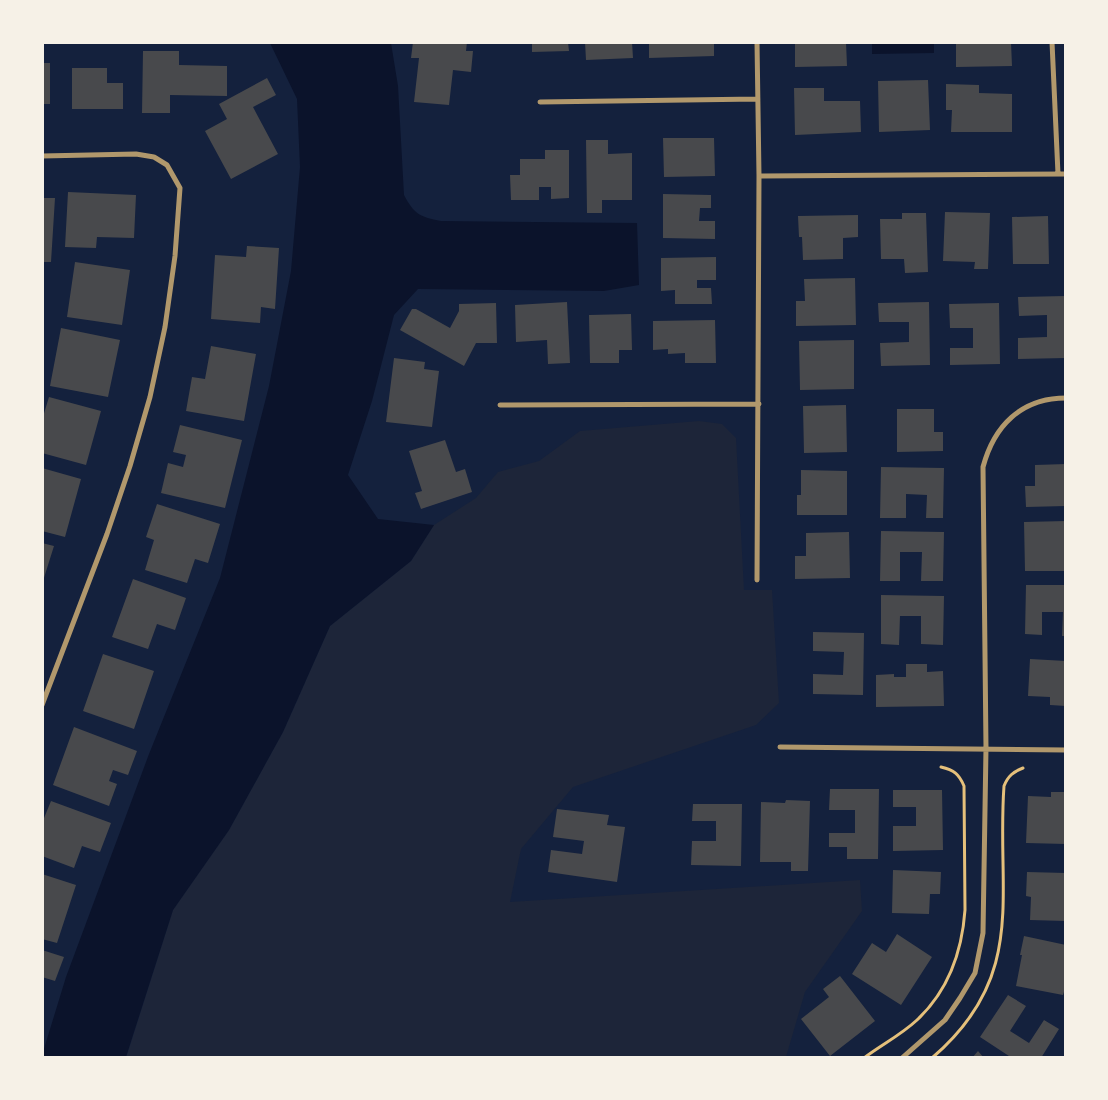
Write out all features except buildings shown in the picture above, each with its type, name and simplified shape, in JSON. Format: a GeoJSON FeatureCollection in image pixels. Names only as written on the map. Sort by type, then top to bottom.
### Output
{"type":"FeatureCollection","features":[{"type":"Feature","properties":{"kind":"street"},"geometry":{"type":"LineString","coordinates":[[757,42],[759,176],[757,580]]}},
{"type":"Feature","properties":{"kind":"street"},"geometry":{"type":"LineString","coordinates":[[1052,42],[1058,174]]}},
{"type":"Feature","properties":{"kind":"street"},"geometry":{"type":"LineString","coordinates":[[540,102],[758,99]]}},
{"type":"Feature","properties":{"kind":"street"},"geometry":{"type":"LineString","coordinates":[[42,156],[136,154],[154,157],[167,166],[180,188],[174,265],[165,327],[150,397],[130,466],[107,534],[42,705]]}},
{"type":"Feature","properties":{"kind":"street"},"geometry":{"type":"LineString","coordinates":[[759,176],[1066,174]]}},
{"type":"Feature","properties":{"kind":"street"},"geometry":{"type":"LineString","coordinates":[[897,1058],[907,1052],[945,1020],[975,973],[983,933],[986,748],[983,467],[988,449],[996,432],[1009,418],[1024,408],[1041,401],[1066,398]]}},
{"type":"Feature","properties":{"kind":"street"},"geometry":{"type":"LineString","coordinates":[[500,405],[759,404]]}},
{"type":"Feature","properties":{"kind":"street"},"geometry":{"type":"LineString","coordinates":[[780,747],[1066,750]]}},
{"type":"Feature","properties":{"kind":"street"},"geometry":{"type":"LineString","coordinates":[[902,1058],[907,1052]]}},
{"type":"Feature","properties":{"kind":"path"},"geometry":{"type":"LineString","coordinates":[[864,1058],[903,1032],[930,1006],[949,977],[958,954],[964,928],[965,910],[964,786],[959,775],[952,770],[941,767]]}},
{"type":"Feature","properties":{"kind":"shaded area"},"geometry":{"type":"Polygon","coordinates":[[[270,43],[391,43],[398,86],[404,195],[418,214],[441,221],[637,223],[639,285],[604,291],[418,289],[394,315],[372,401],[348,475],[378,519],[434,525],[411,561],[330,626],[283,732],[229,830],[173,910],[126,1057],[43,1057],[66,977],[149,754],[220,578],[269,386],[291,271],[300,167],[297,99],[270,43]]]}},
{"type":"Feature","properties":{"kind":"shaded area"},"geometry":{"type":"Polygon","coordinates":[[[872,43],[934,43],[934,53],[872,54],[872,43]]]}},
{"type":"Feature","properties":{"kind":"shaded area"},"geometry":{"type":"Polygon","coordinates":[[[699,421],[722,424],[736,438],[744,590],[772,590],[779,703],[756,725],[573,787],[521,849],[510,902],[860,880],[862,911],[805,992],[786,1057],[126,1058],[173,910],[229,830],[283,732],[330,626],[411,561],[434,525],[476,498],[498,472],[539,461],[580,431],[699,421]]]}}]}
